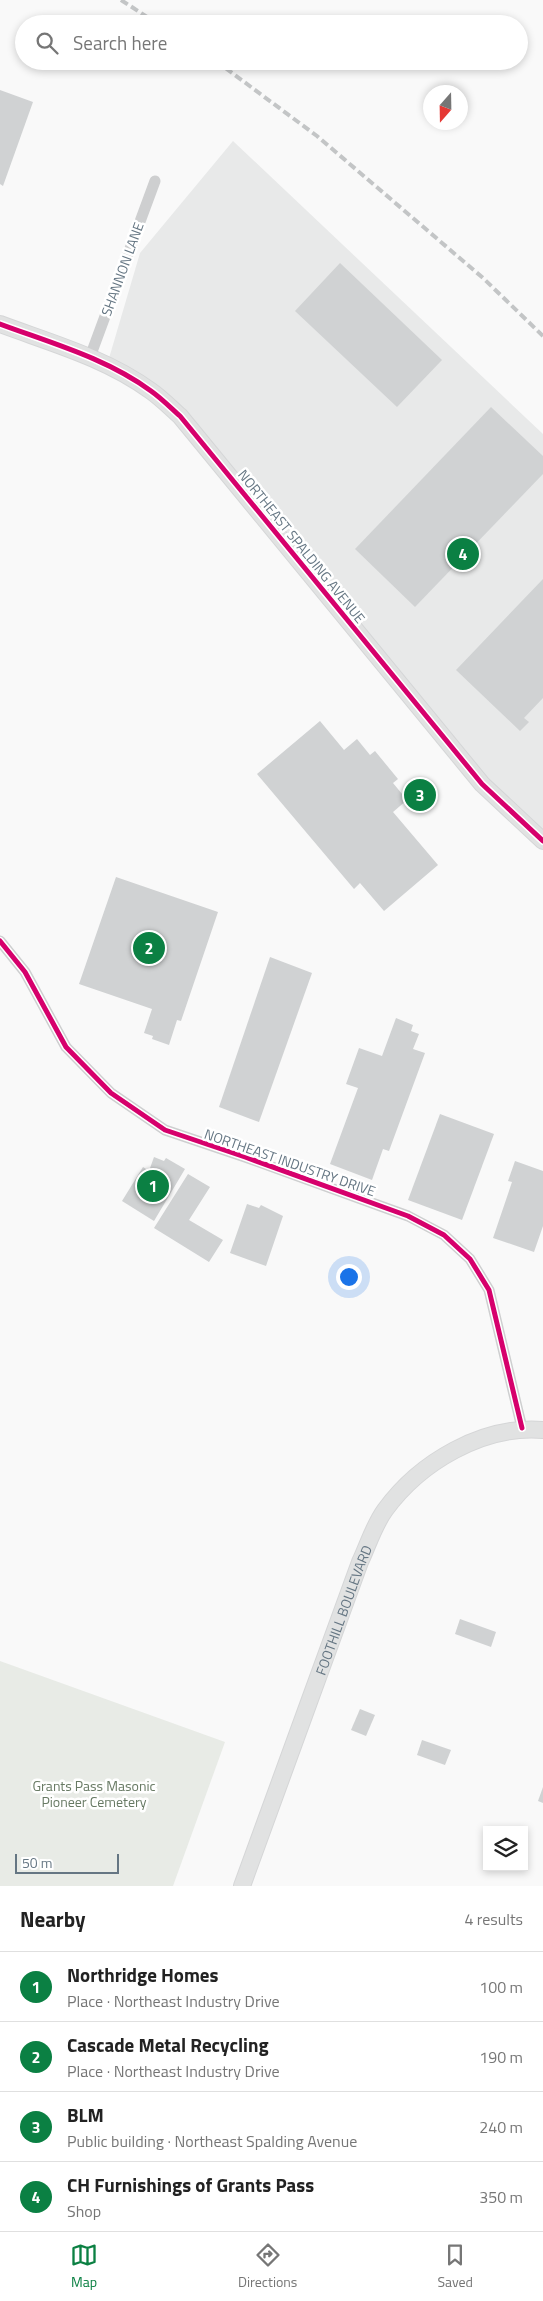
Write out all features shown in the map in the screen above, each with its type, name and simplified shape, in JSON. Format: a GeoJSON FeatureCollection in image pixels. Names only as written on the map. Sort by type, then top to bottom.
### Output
{"type":"FeatureCollection","features":[{"type":"Feature","properties":{"kind":"street","name":"SHANNON LANE"},"geometry":{"type":"LineString","coordinates":[[90,357],[155,181]]}},
{"type":"Feature","properties":{"kind":"street","name":"NORTHEAST SPALDING AVENUE"},"geometry":{"type":"LineString","coordinates":[[0,324],[90,357],[122,373],[152,391],[180,416],[482,784],[543,841]]}},
{"type":"Feature","properties":{"kind":"street","name":"NORTHEAST INDUSTRY DRIVE"},"geometry":{"type":"LineString","coordinates":[[0,941],[24,972],[66,1047],[111,1093],[165,1130],[408,1216],[444,1235],[451,1241],[470,1259],[489,1290],[522,1428]]}},
{"type":"Feature","properties":{"kind":"street","name":"FOOTHILL BOULEVARD"},"geometry":{"type":"LineString","coordinates":[[242,1886],[360,1562],[385,1510],[417,1477],[442,1458],[475,1440],[522,1428],[543,1430]]}},
{"type":"Feature","properties":{"kind":"shaded area"},"geometry":{"type":"Polygon","coordinates":[[[233,141],[543,434],[543,841],[504,805],[203,442],[107,365],[140,253],[233,141]]]}},
{"type":"Feature","properties":{"kind":"green space","name":"Grants Pass Masonic Pioneer Cemetery"},"geometry":{"type":"Polygon","coordinates":[[[0,1661],[225,1742],[173,1886],[0,1886],[0,1661]]]}},
{"type":"Feature","properties":{"kind":"building"},"geometry":{"type":"Polygon","coordinates":[[[0,90],[33,102],[3,186],[0,184],[0,90]]]}},
{"type":"Feature","properties":{"kind":"building"},"geometry":{"type":"Polygon","coordinates":[[[340,263],[442,360],[397,407],[295,311],[340,263]]]}},
{"type":"Feature","properties":{"kind":"building"},"geometry":{"type":"Polygon","coordinates":[[[491,407],[543,456],[543,474],[415,607],[355,549],[491,407]]]}},
{"type":"Feature","properties":{"kind":"building"},"geometry":{"type":"Polygon","coordinates":[[[543,579],[543,698],[524,718],[529,722],[520,731],[456,670],[543,579]]]}},
{"type":"Feature","properties":{"kind":"building"},"geometry":{"type":"Polygon","coordinates":[[[320,721],[344,750],[357,739],[370,755],[375,751],[398,779],[393,783],[407,800],[393,812],[438,865],[384,911],[360,883],[354,889],[257,774],[320,721]]]}},
{"type":"Feature","properties":{"kind":"building"},"geometry":{"type":"Polygon","coordinates":[[[116,877],[218,912],[181,1021],[177,1020],[169,1045],[152,1039],[153,1036],[144,1033],[152,1009],[79,984],[116,877]]]}},
{"type":"Feature","properties":{"kind":"building"},"geometry":{"type":"Polygon","coordinates":[[[270,957],[312,973],[259,1122],[219,1107],[270,957]]]}},
{"type":"Feature","properties":{"kind":"building"},"geometry":{"type":"Polygon","coordinates":[[[396,1018],[413,1025],[411,1031],[419,1034],[413,1049],[425,1053],[389,1151],[383,1149],[372,1180],[330,1164],[358,1088],[346,1084],[359,1048],[382,1056],[396,1018]]]}},
{"type":"Feature","properties":{"kind":"building"},"geometry":{"type":"Polygon","coordinates":[[[440,1114],[494,1134],[462,1220],[408,1200],[440,1114]]]}},
{"type":"Feature","properties":{"kind":"building"},"geometry":{"type":"Polygon","coordinates":[[[154,1157],[164,1161],[166,1158],[185,1169],[154,1221],[122,1201],[143,1167],[149,1171],[154,1157]]]}},
{"type":"Feature","properties":{"kind":"building"},"geometry":{"type":"Polygon","coordinates":[[[515,1161],[543,1171],[543,1226],[534,1252],[493,1238],[512,1182],[508,1181],[515,1161]]]}},
{"type":"Feature","properties":{"kind":"building"},"geometry":{"type":"Polygon","coordinates":[[[188,1174],[210,1187],[189,1220],[223,1240],[209,1262],[154,1228],[188,1174]]]}},
{"type":"Feature","properties":{"kind":"building"},"geometry":{"type":"Polygon","coordinates":[[[247,1204],[259,1208],[261,1205],[283,1216],[266,1266],[230,1253],[247,1204]]]}},
{"type":"Feature","properties":{"kind":"building"},"geometry":{"type":"Polygon","coordinates":[[[460,1619],[496,1632],[491,1647],[455,1634],[460,1619]]]}},
{"type":"Feature","properties":{"kind":"building"},"geometry":{"type":"Polygon","coordinates":[[[360,1709],[375,1715],[366,1736],[351,1730],[360,1709]]]}},
{"type":"Feature","properties":{"kind":"building"},"geometry":{"type":"Polygon","coordinates":[[[422,1740],[451,1750],[445,1765],[417,1755],[422,1740]]]}},
{"type":"Feature","properties":{"kind":"building"},"geometry":{"type":"Polygon","coordinates":[[[543,1787],[543,1803],[538,1801],[543,1787]]]}},
{"type":"Feature","properties":{"kind":"railway"},"geometry":{"type":"LineString","coordinates":[[121,0],[144,15]]}},
{"type":"Feature","properties":{"kind":"railway"},"geometry":{"type":"LineString","coordinates":[[228,70],[317,136],[483,278],[543,336]]}},
{"type":"Feature","properties":{"kind":"cycle path"},"geometry":{"type":"LineString","coordinates":[[0,324],[78,352],[116,369],[151,391],[180,416],[482,784],[543,841]]}},
{"type":"Feature","properties":{"kind":"cycle path"},"geometry":{"type":"LineString","coordinates":[[0,941],[25,972],[66,1047],[111,1093],[165,1130],[408,1216],[444,1235],[470,1259],[489,1290],[522,1428]]}},
{"type":"Feature","properties":{"kind":"place","name":"CH Furnishings of Grants Pass"},"geometry":{"type":"Point","coordinates":[463,554]}},
{"type":"Feature","properties":{"kind":"place","name":"BLM"},"geometry":{"type":"Point","coordinates":[420,795]}},
{"type":"Feature","properties":{"kind":"place","name":"Cascade Metal Recycling"},"geometry":{"type":"Point","coordinates":[149,948]}},
{"type":"Feature","properties":{"kind":"place","name":"Northridge Homes"},"geometry":{"type":"Point","coordinates":[153,1186]}}]}
